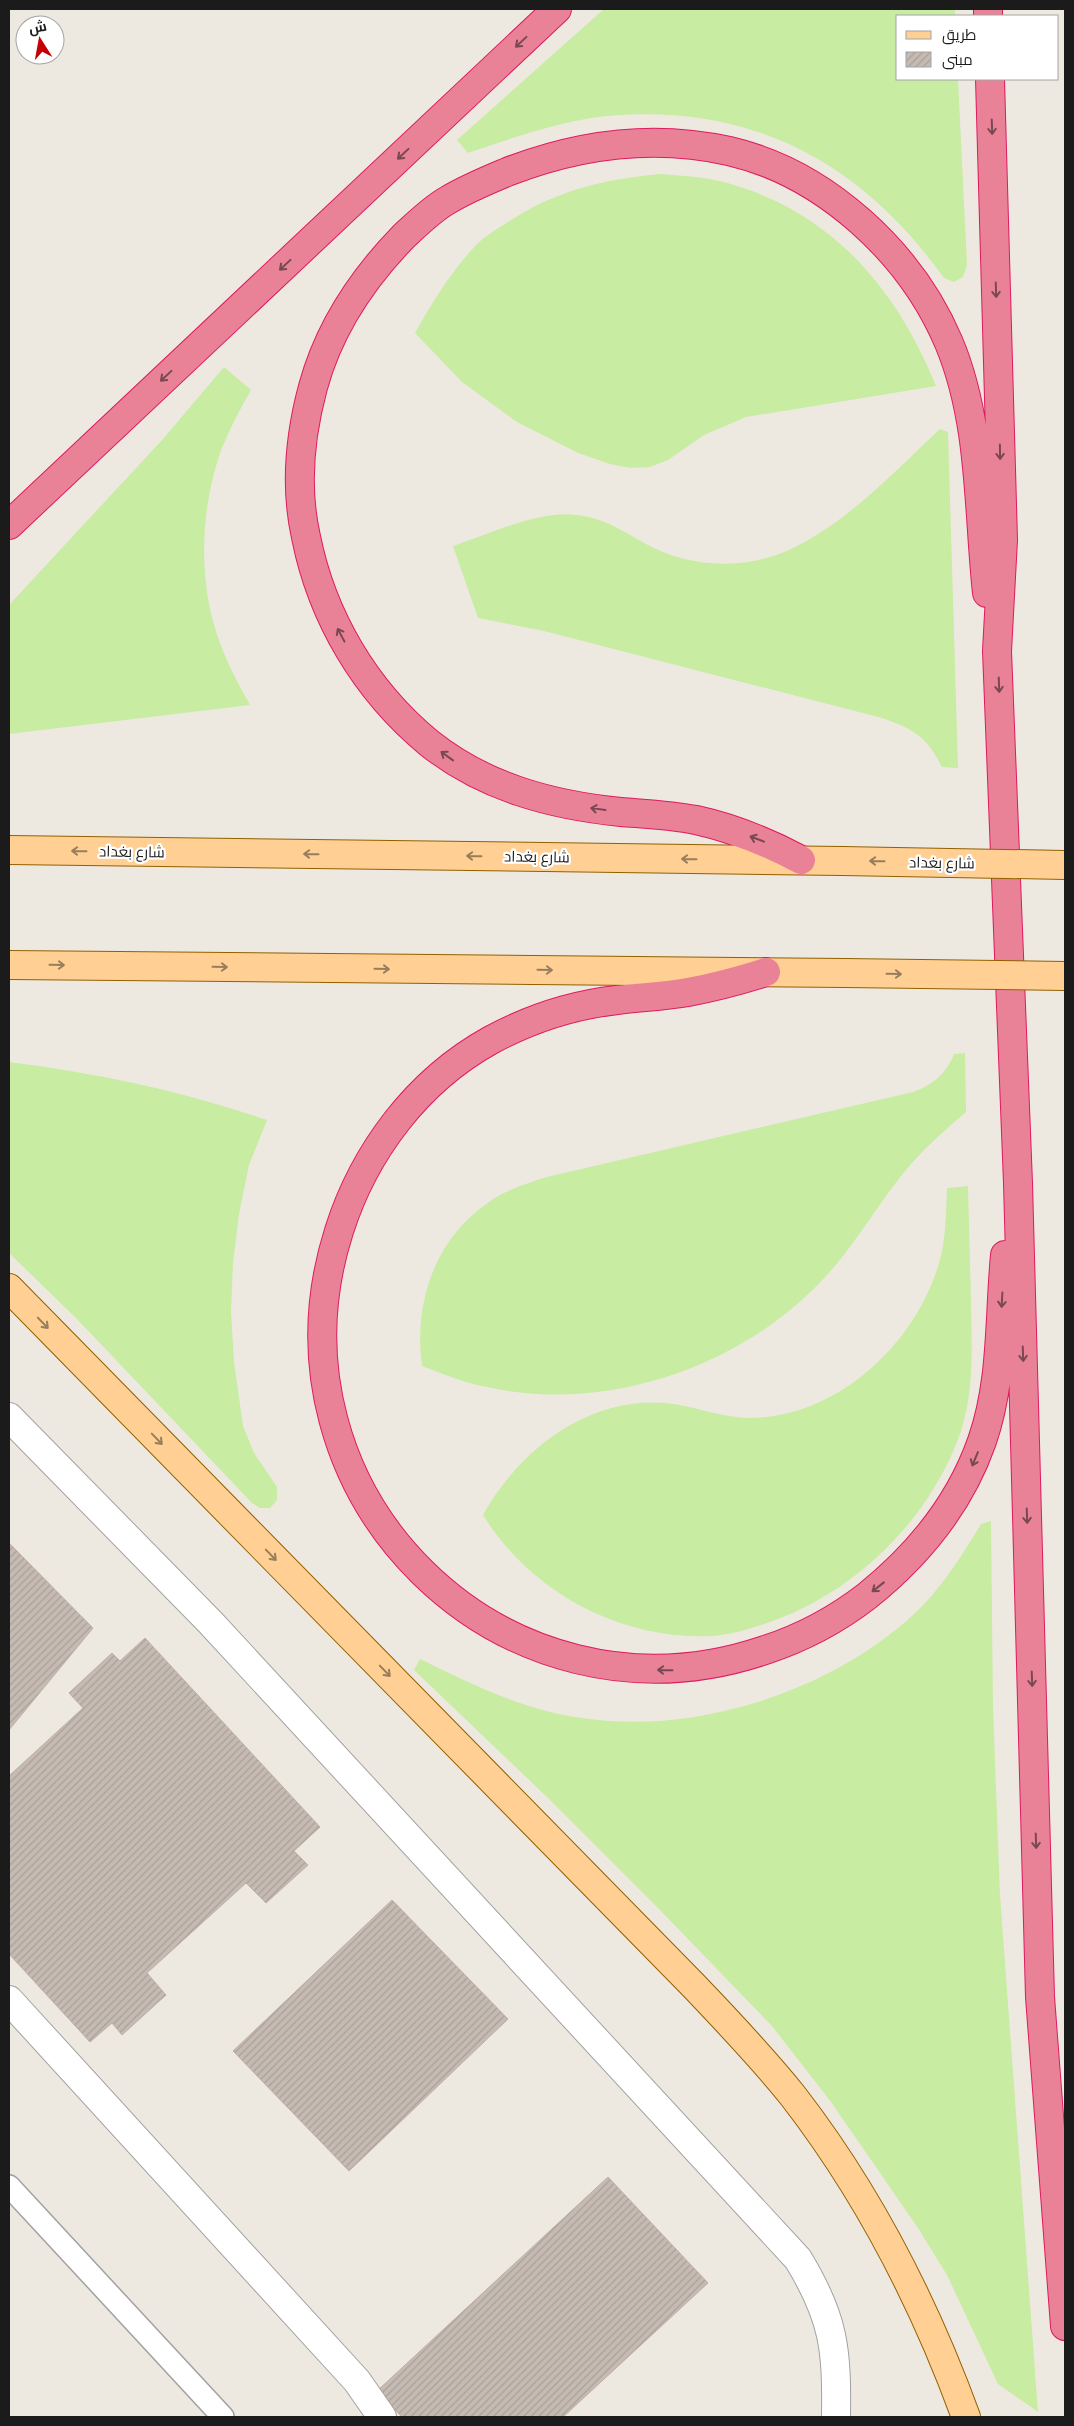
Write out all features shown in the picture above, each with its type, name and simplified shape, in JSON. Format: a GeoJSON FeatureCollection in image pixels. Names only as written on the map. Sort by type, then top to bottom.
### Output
{"type":"FeatureCollection","features":[{"type":"Feature","properties":{"kind":"highway"},"geometry":{"type":"LineString","coordinates":[[9,525],[557,9]]}},
{"type":"Feature","properties":{"kind":"highway"},"geometry":{"type":"LineString","coordinates":[[990,80],[1003,540],[997,651],[1018,1183],[1040,1997],[1065,2326]]}},
{"type":"Feature","properties":{"kind":"highway"},"geometry":{"type":"LineString","coordinates":[[801,860],[768,843],[732,829],[696,820],[576,806],[535,798],[506,788],[479,776],[428,742],[384,699],[361,669],[332,618],[311,564],[300,488],[301,449],[308,407],[318,366],[356,291],[382,258],[412,229],[446,201],[492,178],[541,159],[592,147],[645,142],[697,145],[734,152],[777,168],[833,200],[862,223],[888,249],[911,278],[948,338],[970,406],[975,441],[988,607],[997,651]]}},
{"type":"Feature","properties":{"kind":"highway"},"geometry":{"type":"LineString","coordinates":[[766,972],[691,991],[582,1006],[550,1014],[504,1034],[462,1059],[436,1080],[407,1109],[381,1141],[360,1176],[344,1213],[332,1252],[325,1292],[322,1333],[325,1383],[336,1431],[353,1477],[378,1520],[408,1559],[444,1593],[484,1622],[528,1644],[575,1660],[624,1669],[674,1670],[734,1661],[792,1641],[847,1612],[895,1574],[936,1528],[967,1477],[982,1442],[992,1406],[998,1369],[1005,1257],[1018,1183]]}},
{"type":"Feature","properties":{"kind":"main road","name":"شارع بغداد"},"geometry":{"type":"LineString","coordinates":[[9,850],[1065,865]]}},
{"type":"Feature","properties":{"kind":"main road"},"geometry":{"type":"LineString","coordinates":[[9,965],[1065,976]]}},
{"type":"Feature","properties":{"kind":"main road"},"geometry":{"type":"LineString","coordinates":[[9,1288],[746,2041],[792,2096],[835,2155],[874,2216],[909,2280],[943,2355],[966,2417]]}},
{"type":"Feature","properties":{"kind":"street"},"geometry":{"type":"LineString","coordinates":[[9,1417],[217,1630],[798,2259],[815,2288],[834,2342],[836,2417]]}},
{"type":"Feature","properties":{"kind":"street"},"geometry":{"type":"LineString","coordinates":[[9,2000],[357,2381],[382,2417]]}},
{"type":"Feature","properties":{"kind":"lane"},"geometry":{"type":"LineString","coordinates":[[9,2186],[222,2417]]}},
{"type":"Feature","properties":{"kind":"green space"},"geometry":{"type":"Polygon","coordinates":[[[604,9],[955,9],[955,15],[896,15],[896,80],[958,80],[967,265],[963,277],[954,282],[944,278],[912,237],[877,202],[839,172],[798,149],[755,131],[709,120],[659,114],[589,118],[519,136],[468,153],[457,140],[604,9]]]}},
{"type":"Feature","properties":{"kind":"green space"},"geometry":{"type":"Polygon","coordinates":[[[660,174],[725,182],[770,198],[803,216],[832,237],[859,262],[882,289],[903,319],[921,352],[936,386],[746,417],[704,435],[668,460],[650,467],[630,468],[610,464],[578,453],[517,422],[462,382],[415,333],[451,275],[478,243],[496,229],[533,207],[567,192],[603,182],[660,174]]]}},
{"type":"Feature","properties":{"kind":"green space"},"geometry":{"type":"Polygon","coordinates":[[[224,367],[251,390],[228,433],[215,471],[209,495],[206,520],[205,571],[213,620],[220,643],[250,705],[9,734],[9,605],[163,439],[224,367]]]}},
{"type":"Feature","properties":{"kind":"green space"},"geometry":{"type":"Polygon","coordinates":[[[940,429],[948,432],[958,768],[942,767],[931,748],[918,735],[903,726],[882,718],[544,631],[478,618],[453,546],[531,519],[562,514],[577,515],[605,522],[646,544],[680,558],[717,564],[754,561],[789,550],[831,526],[869,496],[940,429]]]}},
{"type":"Feature","properties":{"kind":"green space"},"geometry":{"type":"Polygon","coordinates":[[[965,1053],[966,1112],[911,1164],[834,1267],[801,1301],[763,1330],[721,1355],[677,1374],[630,1387],[582,1394],[534,1394],[487,1387],[462,1381],[422,1366],[420,1340],[422,1315],[426,1291],[434,1268],[460,1227],[478,1210],[500,1195],[547,1177],[913,1092],[927,1086],[938,1078],[954,1054],[965,1053]]]}},
{"type":"Feature","properties":{"kind":"green space"},"geometry":{"type":"Polygon","coordinates":[[[9,1062],[139,1084],[203,1100],[267,1120],[249,1165],[239,1214],[233,1263],[231,1312],[234,1362],[243,1426],[254,1453],[277,1487],[277,1500],[270,1508],[260,1508],[252,1503],[76,1318],[9,1253],[9,1062]]]}},
{"type":"Feature","properties":{"kind":"green space"},"geometry":{"type":"Polygon","coordinates":[[[968,1186],[972,1358],[966,1412],[955,1447],[940,1477],[922,1506],[901,1532],[878,1557],[823,1597],[793,1613],[737,1632],[711,1636],[677,1635],[643,1630],[611,1620],[580,1606],[552,1588],[526,1567],[503,1542],[483,1515],[498,1491],[536,1449],[559,1432],[583,1418],[610,1408],[637,1403],[666,1403],[719,1414],[751,1418],[783,1414],[814,1405],[843,1390],[869,1370],[892,1347],[912,1321],[928,1293],[939,1263],[943,1245],[947,1188],[968,1186]]]}},
{"type":"Feature","properties":{"kind":"green space"},"geometry":{"type":"Polygon","coordinates":[[[991,1521],[993,1708],[1000,1895],[1038,2412],[998,2384],[947,2275],[918,2228],[831,2102],[772,2026],[547,1797],[414,1670],[420,1659],[477,1686],[535,1708],[575,1717],[619,1722],[664,1720],[710,1714],[755,1703],[799,1687],[840,1667],[879,1643],[923,1605],[950,1572],[981,1524],[991,1521]]]}},
{"type":"Feature","properties":{"kind":"building"},"geometry":{"type":"Polygon","coordinates":[[[9,1543],[93,1628],[9,1730],[9,1543]]]}},
{"type":"Feature","properties":{"kind":"building"},"geometry":{"type":"Polygon","coordinates":[[[145,1638],[320,1827],[294,1851],[308,1865],[266,1903],[246,1883],[147,1973],[166,1995],[122,2035],[112,2023],[90,2042],[9,1954],[9,1776],[83,1708],[69,1693],[112,1653],[120,1661],[145,1638]]]}},
{"type":"Feature","properties":{"kind":"building"},"geometry":{"type":"Polygon","coordinates":[[[392,1900],[508,2019],[349,2171],[233,2051],[392,1900]]]}},
{"type":"Feature","properties":{"kind":"building"},"geometry":{"type":"Polygon","coordinates":[[[608,2177],[708,2283],[563,2417],[402,2417],[377,2391],[608,2177]]]}}]}
